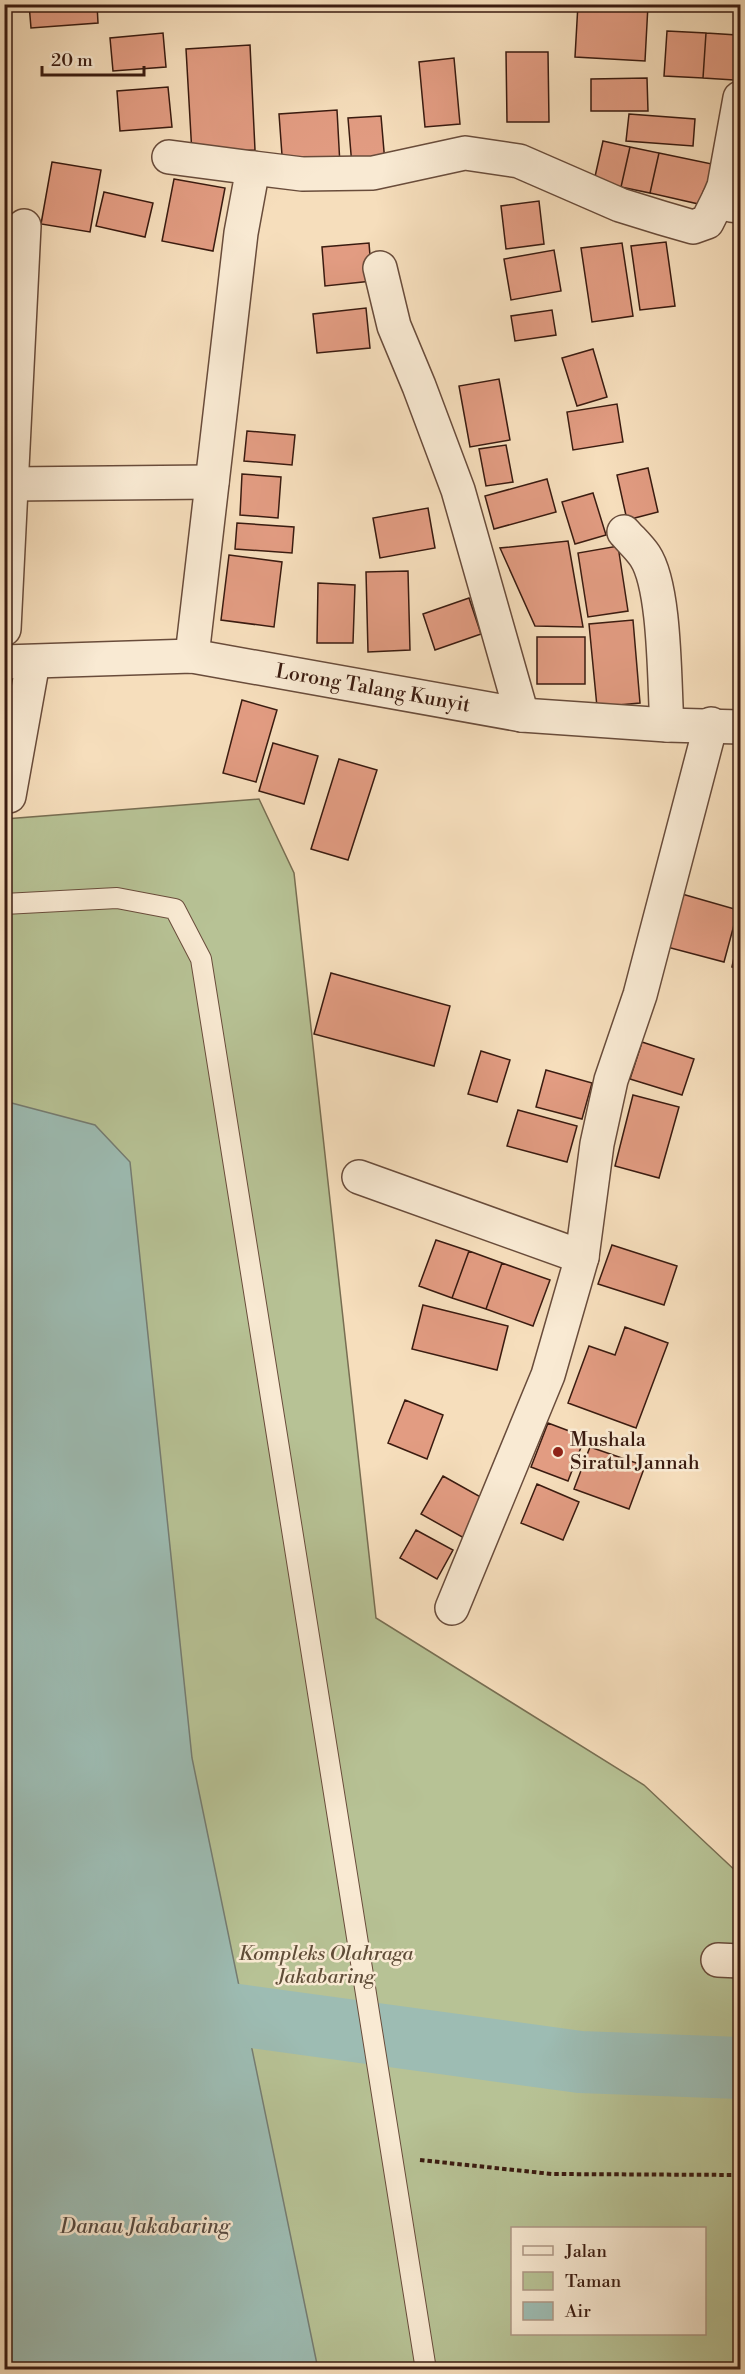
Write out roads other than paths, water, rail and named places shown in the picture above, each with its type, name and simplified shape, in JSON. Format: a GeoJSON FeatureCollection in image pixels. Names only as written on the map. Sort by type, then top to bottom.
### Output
{"type":"FeatureCollection","features":[{"type":"Feature","properties":{"kind":"street"},"geometry":{"type":"LineString","coordinates":[[169,157],[302,174],[373,173],[465,153],[519,161],[620,205],[693,227],[707,222],[730,202],[724,186],[741,98]]}},
{"type":"Feature","properties":{"kind":"street"},"geometry":{"type":"LineString","coordinates":[[192,656],[241,233],[253,168]]}},
{"type":"Feature","properties":{"kind":"street"},"geometry":{"type":"LineString","coordinates":[[4,629],[24,226]]}},
{"type":"Feature","properties":{"kind":"street"},"geometry":{"type":"LineString","coordinates":[[380,268],[394,326],[458,490],[522,715]]}},
{"type":"Feature","properties":{"kind":"street"},"geometry":{"type":"LineString","coordinates":[[10,484],[212,482]]}},
{"type":"Feature","properties":{"kind":"street"},"geometry":{"type":"LineString","coordinates":[[624,532],[646,557],[654,578],[659,609],[667,725]]}},
{"type":"Feature","properties":{"kind":"street","name":"Lorong Talang Kunyit"},"geometry":{"type":"LineString","coordinates":[[19,662],[192,656],[522,715],[667,725],[726,726]]}},
{"type":"Feature","properties":{"kind":"street"},"geometry":{"type":"LineString","coordinates":[[9,796],[19,662]]}},
{"type":"Feature","properties":{"kind":"street"},"geometry":{"type":"LineString","coordinates":[[452,1608],[549,1375],[582,1257],[597,1144],[611,1080],[726,726]]}},
{"type":"Feature","properties":{"kind":"street"},"geometry":{"type":"LineString","coordinates":[[359,1177],[582,1257]]}},
{"type":"Feature","properties":{"kind":"lane"},"geometry":{"type":"LineString","coordinates":[[4,904],[117,898],[174,909],[201,959],[426,2370]]}},
{"type":"Feature","properties":{"kind":"water","name":"Danau Jakabaring"},"geometry":{"type":"Polygon","coordinates":[[[4,1101],[95,1125],[130,1162],[192,1758],[318,2369],[5,2369],[4,1101]]]}},
{"type":"Feature","properties":{"kind":"waterway"},"geometry":{"type":"LineString","coordinates":[[4,1983],[580,2062],[740,2068]]}},
{"type":"Feature","properties":{"kind":"place","name":"Mushala Siratul Jannah"},"geometry":{"type":"Point","coordinates":[558,1452]}},
{"type":"Feature","properties":{"kind":"park label","name":"Kompleks Olahraga Jakabaring"},"geometry":{"type":"Point","coordinates":[326,1966]}}]}
